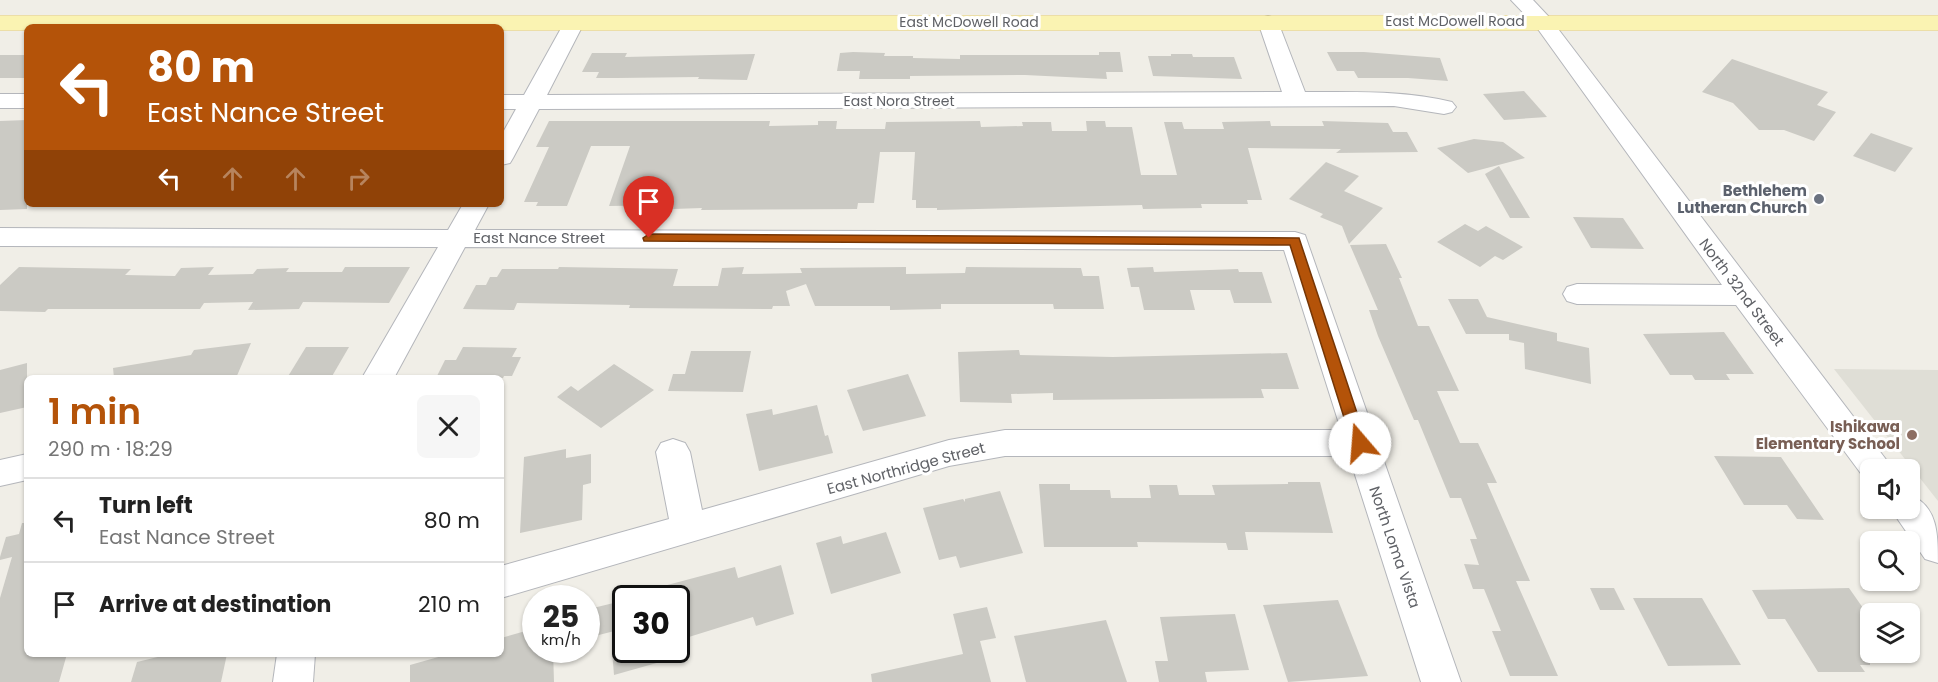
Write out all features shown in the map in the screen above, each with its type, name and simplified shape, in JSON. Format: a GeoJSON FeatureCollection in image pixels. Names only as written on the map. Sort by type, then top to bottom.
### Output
{"type":"FeatureCollection","features":[{"type":"Feature","properties":{"kind":"main road","name":"East McDowell Road"},"geometry":{"type":"LineString","coordinates":[[0,23],[1542,21],[1938,23]]}},
{"type":"Feature","properties":{"kind":"street","name":"North 32nd Street"},"geometry":{"type":"LineString","coordinates":[[1521,0],[1542,21],[1744,295],[1869,459]]}},
{"type":"Feature","properties":{"kind":"street"},"geometry":{"type":"LineString","coordinates":[[1268,22],[1296,100]]}},
{"type":"Feature","properties":{"kind":"street"},"geometry":{"type":"LineString","coordinates":[[504,153],[574,23]]}},
{"type":"Feature","properties":{"kind":"street","name":"East Nora Street"},"geometry":{"type":"LineString","coordinates":[[504,102],[1394,99],[1444,107]]}},
{"type":"Feature","properties":{"kind":"street"},"geometry":{"type":"LineString","coordinates":[[0,101],[24,101]]}},
{"type":"Feature","properties":{"kind":"street"},"geometry":{"type":"LineString","coordinates":[[380,375],[474,207]]}},
{"type":"Feature","properties":{"kind":"street","name":"East Nance Street"},"geometry":{"type":"LineString","coordinates":[[0,237],[1295,241]]}},
{"type":"Feature","properties":{"kind":"street","name":"North Loma Vista"},"geometry":{"type":"LineString","coordinates":[[1295,241],[1441,682]]}},
{"type":"Feature","properties":{"kind":"street"},"geometry":{"type":"LineString","coordinates":[[1578,294],[1744,295]]}},
{"type":"Feature","properties":{"kind":"street","name":"East Northridge Street"},"geometry":{"type":"LineString","coordinates":[[504,581],[949,453],[1005,443],[1360,443]]}},
{"type":"Feature","properties":{"kind":"street"},"geometry":{"type":"LineString","coordinates":[[673,452],[688,528]]}},
{"type":"Feature","properties":{"kind":"street"},"geometry":{"type":"LineString","coordinates":[[0,473],[24,468]]}},
{"type":"Feature","properties":{"kind":"street"},"geometry":{"type":"LineString","coordinates":[[1916,519],[1938,548]]}},
{"type":"Feature","properties":{"kind":"street"},"geometry":{"type":"LineString","coordinates":[[293,682],[296,657]]}},
{"type":"Feature","properties":{"kind":"shaded area","name":"Ishikawa Elementary School"},"geometry":{"type":"Polygon","coordinates":[[[1834,369],[1938,370],[1938,501],[1920,478],[1920,459],[1905,459],[1834,369]]]}},
{"type":"Feature","properties":{"kind":"building"},"geometry":{"type":"Polygon","coordinates":[[[853,52],[885,53],[884,56],[913,56],[913,58],[960,59],[960,55],[1099,55],[1099,52],[1120,52],[1123,72],[1106,72],[1107,79],[1025,75],[859,79],[860,71],[837,71],[840,53],[853,52]]]}},
{"type":"Feature","properties":{"kind":"building"},"geometry":{"type":"Polygon","coordinates":[[[1327,52],[1364,52],[1440,58],[1448,81],[1358,78],[1354,71],[1337,71],[1327,52]]]}},
{"type":"Feature","properties":{"kind":"building"},"geometry":{"type":"Polygon","coordinates":[[[592,53],[627,53],[625,57],[755,54],[747,80],[698,79],[699,77],[596,78],[599,72],[582,72],[592,53]]]}},
{"type":"Feature","properties":{"kind":"building"},"geometry":{"type":"Polygon","coordinates":[[[1171,54],[1192,54],[1193,57],[1234,57],[1242,79],[1153,76],[1148,56],[1171,56],[1171,54]]]}},
{"type":"Feature","properties":{"kind":"building"},"geometry":{"type":"Polygon","coordinates":[[[0,55],[24,55],[24,78],[0,78],[0,55]]]}},
{"type":"Feature","properties":{"kind":"building"},"geometry":{"type":"Polygon","coordinates":[[[1732,59],[1828,92],[1817,105],[1836,112],[1814,141],[1784,130],[1759,130],[1733,103],[1702,92],[1732,59]]]}},
{"type":"Feature","properties":{"kind":"building"},"geometry":{"type":"Polygon","coordinates":[[[1524,91],[1547,117],[1504,120],[1483,94],[1524,91]]]}},
{"type":"Feature","properties":{"kind":"building"},"geometry":{"type":"Polygon","coordinates":[[[24,120],[24,207],[27,209],[0,210],[0,121],[24,120]]]}},
{"type":"Feature","properties":{"kind":"building"},"geometry":{"type":"Polygon","coordinates":[[[549,121],[770,121],[769,126],[818,125],[818,121],[837,121],[836,129],[885,129],[886,122],[980,121],[981,127],[1023,126],[1022,122],[1051,122],[1052,131],[1087,131],[1086,121],[1105,121],[1106,127],[1132,127],[1141,175],[1177,175],[1164,122],[1182,122],[1184,129],[1224,129],[1222,122],[1270,121],[1271,126],[1324,126],[1322,121],[1388,123],[1393,132],[1407,132],[1418,152],[1336,153],[1341,149],[1248,148],[1262,200],[1247,200],[1248,204],[1201,204],[1202,208],[1143,209],[1142,205],[937,210],[937,208],[916,208],[916,200],[912,200],[915,152],[880,152],[874,203],[858,203],[857,209],[701,210],[702,208],[673,209],[674,205],[609,206],[630,146],[591,146],[567,206],[536,206],[538,202],[524,202],[549,147],[536,147],[549,121]]]}},
{"type":"Feature","properties":{"kind":"building"},"geometry":{"type":"Polygon","coordinates":[[[1871,133],[1913,148],[1895,172],[1853,156],[1871,133]]]}},
{"type":"Feature","properties":{"kind":"building"},"geometry":{"type":"Polygon","coordinates":[[[1474,139],[1503,142],[1525,158],[1468,173],[1437,148],[1474,139]]]}},
{"type":"Feature","properties":{"kind":"building"},"geometry":{"type":"Polygon","coordinates":[[[1326,162],[1359,176],[1344,191],[1383,208],[1349,244],[1342,226],[1320,217],[1323,214],[1289,199],[1326,162]]]}},
{"type":"Feature","properties":{"kind":"building"},"geometry":{"type":"Polygon","coordinates":[[[1499,166],[1530,218],[1510,218],[1485,174],[1499,166]]]}},
{"type":"Feature","properties":{"kind":"building"},"geometry":{"type":"Polygon","coordinates":[[[1573,217],[1623,218],[1644,249],[1591,248],[1573,217]]]}},
{"type":"Feature","properties":{"kind":"building"},"geometry":{"type":"Polygon","coordinates":[[[1465,224],[1478,231],[1486,226],[1523,247],[1503,260],[1495,256],[1480,267],[1437,242],[1465,224]]]}},
{"type":"Feature","properties":{"kind":"building"},"geometry":{"type":"Polygon","coordinates":[[[1386,244],[1402,278],[1399,278],[1418,326],[1429,326],[1459,391],[1437,391],[1460,443],[1478,443],[1497,483],[1487,483],[1530,581],[1516,581],[1558,676],[1510,676],[1492,631],[1501,631],[1484,589],[1473,589],[1464,564],[1479,565],[1470,539],[1477,539],[1461,498],[1450,498],[1418,420],[1414,420],[1378,336],[1369,310],[1378,310],[1350,245],[1386,244]]]}},
{"type":"Feature","properties":{"kind":"building"},"geometry":{"type":"Polygon","coordinates":[[[19,267],[131,269],[125,275],[175,276],[181,268],[214,267],[208,275],[253,274],[257,269],[289,268],[286,272],[342,272],[345,267],[410,267],[389,303],[303,302],[299,309],[248,310],[253,302],[204,303],[200,309],[0,311],[0,285],[19,267]]]}},
{"type":"Feature","properties":{"kind":"building"},"geometry":{"type":"Polygon","coordinates":[[[559,267],[678,269],[673,286],[718,286],[722,268],[744,267],[742,274],[802,273],[800,268],[906,267],[906,274],[965,273],[966,267],[1081,268],[1083,276],[1099,276],[1104,309],[1054,309],[1053,304],[941,304],[941,309],[890,310],[890,306],[815,306],[806,284],[786,291],[790,306],[773,306],[772,309],[629,308],[630,305],[517,303],[514,310],[463,309],[476,285],[486,285],[490,277],[497,277],[502,269],[558,269],[559,267]]]}},
{"type":"Feature","properties":{"kind":"building"},"geometry":{"type":"Polygon","coordinates":[[[1153,267],[1154,272],[1238,269],[1239,272],[1262,272],[1272,303],[1234,303],[1230,290],[1190,290],[1195,310],[1144,310],[1139,287],[1131,287],[1127,268],[1153,267]]]}},
{"type":"Feature","properties":{"kind":"building"},"geometry":{"type":"Polygon","coordinates":[[[1448,299],[1478,299],[1487,317],[1557,333],[1557,341],[1589,348],[1591,384],[1525,369],[1524,343],[1509,340],[1509,334],[1466,334],[1448,299]]]}},
{"type":"Feature","properties":{"kind":"building"},"geometry":{"type":"Polygon","coordinates":[[[1724,332],[1754,374],[1726,374],[1730,380],[1695,380],[1692,375],[1670,375],[1643,334],[1724,332]]]}},
{"type":"Feature","properties":{"kind":"building"},"geometry":{"type":"Polygon","coordinates":[[[251,343],[237,375],[114,375],[113,368],[191,355],[194,350],[251,343]]]}},
{"type":"Feature","properties":{"kind":"building"},"geometry":{"type":"Polygon","coordinates":[[[306,347],[349,347],[333,375],[289,375],[306,347]]]}},
{"type":"Feature","properties":{"kind":"building"},"geometry":{"type":"Polygon","coordinates":[[[463,347],[517,348],[512,357],[521,357],[512,376],[438,375],[445,360],[456,360],[463,347]]]}},
{"type":"Feature","properties":{"kind":"building"},"geometry":{"type":"Polygon","coordinates":[[[1019,350],[1020,355],[1113,357],[1287,353],[1299,389],[1261,389],[1264,398],[1053,400],[1053,393],[1011,394],[1012,403],[960,402],[958,352],[1019,350]]]}},
{"type":"Feature","properties":{"kind":"building"},"geometry":{"type":"Polygon","coordinates":[[[691,351],[751,351],[743,392],[668,391],[673,374],[685,374],[691,351]]]}},
{"type":"Feature","properties":{"kind":"building"},"geometry":{"type":"Polygon","coordinates":[[[27,363],[27,375],[24,375],[24,408],[0,413],[0,370],[27,363]]]}},
{"type":"Feature","properties":{"kind":"building"},"geometry":{"type":"Polygon","coordinates":[[[614,364],[654,390],[601,428],[557,397],[571,386],[578,391],[614,364]]]}},
{"type":"Feature","properties":{"kind":"building"},"geometry":{"type":"Polygon","coordinates":[[[908,374],[926,416],[863,431],[847,390],[908,374]]]}},
{"type":"Feature","properties":{"kind":"building"},"geometry":{"type":"Polygon","coordinates":[[[817,405],[825,436],[828,435],[833,453],[759,471],[746,414],[772,409],[773,415],[817,405]]]}},
{"type":"Feature","properties":{"kind":"building"},"geometry":{"type":"Polygon","coordinates":[[[566,449],[566,458],[591,454],[591,483],[583,485],[582,520],[520,533],[524,457],[566,449]]]}},
{"type":"Feature","properties":{"kind":"building"},"geometry":{"type":"Polygon","coordinates":[[[1714,456],[1781,457],[1824,520],[1797,519],[1787,505],[1744,505],[1714,456]]]}},
{"type":"Feature","properties":{"kind":"building"},"geometry":{"type":"Polygon","coordinates":[[[1288,482],[1320,482],[1333,533],[1245,532],[1248,550],[1228,550],[1226,543],[1137,542],[1138,547],[1044,547],[1039,484],[1070,484],[1070,490],[1110,490],[1111,498],[1151,498],[1149,485],[1177,485],[1179,495],[1215,495],[1212,485],[1288,484],[1288,482]]]}},
{"type":"Feature","properties":{"kind":"building"},"geometry":{"type":"Polygon","coordinates":[[[1000,491],[1023,553],[960,568],[956,556],[939,560],[923,508],[963,499],[965,502],[965,499],[1000,491]]]}},
{"type":"Feature","properties":{"kind":"building"},"geometry":{"type":"Polygon","coordinates":[[[22,523],[24,523],[24,657],[66,657],[59,682],[0,682],[0,598],[12,557],[0,560],[0,557],[6,537],[19,534],[22,523]]]}},
{"type":"Feature","properties":{"kind":"building"},"geometry":{"type":"Polygon","coordinates":[[[886,532],[901,573],[831,594],[816,543],[841,536],[843,544],[886,532]]]}},
{"type":"Feature","properties":{"kind":"building"},"geometry":{"type":"Polygon","coordinates":[[[781,565],[794,614],[756,626],[753,617],[690,637],[690,585],[667,585],[735,567],[738,578],[781,565]]]}},
{"type":"Feature","properties":{"kind":"building"},"geometry":{"type":"Polygon","coordinates":[[[1590,588],[1614,588],[1625,610],[1600,610],[1590,588]]]}},
{"type":"Feature","properties":{"kind":"building"},"geometry":{"type":"Polygon","coordinates":[[[1849,588],[1860,604],[1860,663],[1870,663],[1870,665],[1860,665],[1865,672],[1818,672],[1785,619],[1768,619],[1752,590],[1849,588]]]}},
{"type":"Feature","properties":{"kind":"building"},"geometry":{"type":"Polygon","coordinates":[[[1633,598],[1702,598],[1741,665],[1668,666],[1633,598]]]}},
{"type":"Feature","properties":{"kind":"building"},"geometry":{"type":"Polygon","coordinates":[[[1338,600],[1368,676],[1288,682],[1263,605],[1338,600]]]}},
{"type":"Feature","properties":{"kind":"building"},"geometry":{"type":"Polygon","coordinates":[[[612,603],[612,632],[600,635],[600,606],[612,603]]]}},
{"type":"Feature","properties":{"kind":"building"},"geometry":{"type":"Polygon","coordinates":[[[987,607],[996,638],[980,641],[991,682],[872,682],[871,674],[963,654],[953,614],[987,607]]]}},
{"type":"Feature","properties":{"kind":"building"},"geometry":{"type":"Polygon","coordinates":[[[1235,614],[1249,670],[1205,672],[1207,682],[1159,682],[1155,661],[1168,661],[1160,617],[1235,614]]]}},
{"type":"Feature","properties":{"kind":"building"},"geometry":{"type":"Polygon","coordinates":[[[1106,620],[1127,682],[1026,682],[1014,636],[1106,620]]]}},
{"type":"Feature","properties":{"kind":"building"},"geometry":{"type":"Polygon","coordinates":[[[522,632],[522,663],[553,663],[554,682],[410,682],[410,665],[438,657],[504,657],[504,637],[522,632]]]}},
{"type":"Feature","properties":{"kind":"building"},"geometry":{"type":"Polygon","coordinates":[[[158,657],[226,657],[221,682],[131,682],[137,662],[158,657]]]}},
{"type":"Feature","properties":{"kind":"building"},"geometry":{"type":"Polygon","coordinates":[[[613,663],[657,663],[614,675],[613,663]]]}},
{"type":"Feature","properties":{"kind":"place","name":"Bethlehem Lutheran Church"},"geometry":{"type":"Point","coordinates":[1819,199]}},
{"type":"Feature","properties":{"kind":"place","name":"Ishikawa Elementary School"},"geometry":{"type":"Point","coordinates":[1912,435]}},
{"type":"Feature","properties":{"kind":"route"},"geometry":{"type":"LineString","coordinates":[[649,238],[1295,241],[1360,443]]}}]}
